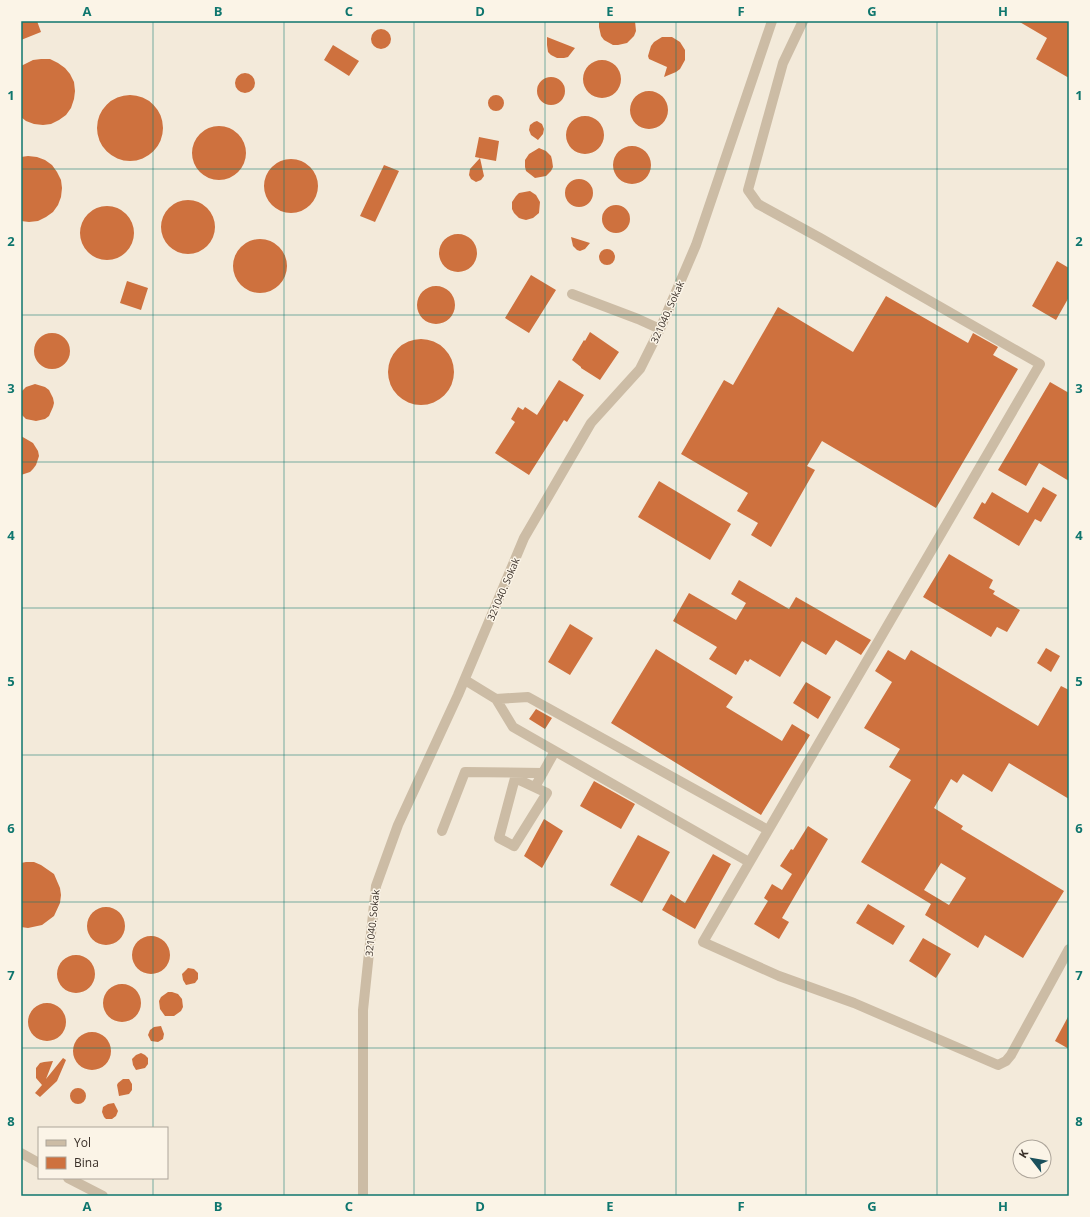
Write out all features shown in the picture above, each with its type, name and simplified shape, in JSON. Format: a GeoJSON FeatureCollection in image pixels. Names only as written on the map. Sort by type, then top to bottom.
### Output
{"type":"FeatureCollection","features":[{"type":"Feature","properties":{"kind":"street","name":"321040. Sokak"},"geometry":{"type":"LineString","coordinates":[[363,1196],[363,1010],[376,886],[398,825],[465,680],[524,538],[591,423],[640,369],[660,329],[696,245],[772,21]]}},
{"type":"Feature","properties":{"kind":"street"},"geometry":{"type":"LineString","coordinates":[[803,21],[783,63],[748,190],[758,204],[1040,364],[703,942],[779,976],[854,1003],[998,1065],[1006,1061],[1012,1055],[1069,949]]}},
{"type":"Feature","properties":{"kind":"street"},"geometry":{"type":"LineString","coordinates":[[572,294],[660,329]]}},
{"type":"Feature","properties":{"kind":"street"},"geometry":{"type":"LineString","coordinates":[[465,680],[496,699],[513,727],[750,862]]}},
{"type":"Feature","properties":{"kind":"street"},"geometry":{"type":"LineString","coordinates":[[496,699],[528,697],[768,830]]}},
{"type":"Feature","properties":{"kind":"street"},"geometry":{"type":"LineString","coordinates":[[535,787],[555,751]]}},
{"type":"Feature","properties":{"kind":"street"},"geometry":{"type":"LineString","coordinates":[[442,831],[465,772],[543,773]]}},
{"type":"Feature","properties":{"kind":"street"},"geometry":{"type":"LineString","coordinates":[[515,778],[535,787],[547,793],[514,846],[499,838],[515,778]]}},
{"type":"Feature","properties":{"kind":"street"},"geometry":{"type":"LineString","coordinates":[[21,1153],[38,1162]]}},
{"type":"Feature","properties":{"kind":"street"},"geometry":{"type":"LineString","coordinates":[[70,1179],[103,1196]]}},
{"type":"Feature","properties":{"kind":"building"},"geometry":{"type":"Polygon","coordinates":[[[21,21],[37,21],[41,32],[21,40],[21,21]]]}},
{"type":"Feature","properties":{"kind":"building"},"geometry":{"type":"Polygon","coordinates":[[[599,21],[635,21],[636,31],[634,36],[627,43],[613,45],[604,40],[601,36],[599,21]]]}},
{"type":"Feature","properties":{"kind":"building"},"geometry":{"type":"Polygon","coordinates":[[[1018,21],[1069,21],[1069,78],[1036,59],[1047,38],[1018,21]]]}},
{"type":"Feature","properties":{"kind":"building"},"geometry":{"type":"Polygon","coordinates":[[[381,29],[388,32],[391,39],[388,46],[381,49],[374,46],[371,39],[374,32],[381,29]]]}},
{"type":"Feature","properties":{"kind":"building"},"geometry":{"type":"Polygon","coordinates":[[[547,37],[575,48],[568,57],[557,58],[548,52],[547,37]]]}},
{"type":"Feature","properties":{"kind":"building"},"geometry":{"type":"Polygon","coordinates":[[[662,37],[672,37],[680,42],[685,50],[685,60],[680,69],[664,77],[667,67],[649,59],[648,56],[651,46],[662,37]]]}},
{"type":"Feature","properties":{"kind":"building"},"geometry":{"type":"Polygon","coordinates":[[[333,45],[359,61],[349,76],[324,60],[333,45]]]}},
{"type":"Feature","properties":{"kind":"building"},"geometry":{"type":"Polygon","coordinates":[[[50,59],[65,68],[74,82],[75,91],[71,108],[66,115],[51,124],[43,125],[34,124],[21,117],[21,66],[33,60],[50,59]]]}},
{"type":"Feature","properties":{"kind":"building"},"geometry":{"type":"Polygon","coordinates":[[[602,60],[615,66],[621,79],[615,92],[602,98],[589,92],[583,79],[589,66],[602,60]]]}},
{"type":"Feature","properties":{"kind":"building"},"geometry":{"type":"Polygon","coordinates":[[[245,73],[252,76],[255,83],[252,90],[245,93],[238,90],[235,83],[238,76],[245,73]]]}},
{"type":"Feature","properties":{"kind":"building"},"geometry":{"type":"Polygon","coordinates":[[[551,77],[561,81],[565,91],[561,101],[551,105],[541,101],[537,91],[541,81],[551,77]]]}},
{"type":"Feature","properties":{"kind":"building"},"geometry":{"type":"Polygon","coordinates":[[[649,91],[659,94],[665,100],[668,110],[665,120],[659,126],[649,129],[639,126],[633,120],[630,110],[633,100],[639,94],[649,91]]]}},
{"type":"Feature","properties":{"kind":"building"},"geometry":{"type":"Polygon","coordinates":[[[130,95],[143,98],[153,105],[160,115],[163,128],[160,141],[153,151],[143,158],[130,161],[117,158],[107,151],[100,141],[97,128],[100,115],[107,105],[117,98],[130,95]]]}},
{"type":"Feature","properties":{"kind":"building"},"geometry":{"type":"Polygon","coordinates":[[[496,95],[502,97],[504,103],[502,109],[496,111],[490,109],[488,103],[490,97],[496,95]]]}},
{"type":"Feature","properties":{"kind":"building"},"geometry":{"type":"Polygon","coordinates":[[[585,116],[598,122],[604,135],[598,148],[585,154],[572,148],[566,135],[572,122],[585,116]]]}},
{"type":"Feature","properties":{"kind":"building"},"geometry":{"type":"Polygon","coordinates":[[[537,121],[542,124],[544,129],[543,134],[538,140],[531,135],[529,130],[530,125],[537,121]]]}},
{"type":"Feature","properties":{"kind":"building"},"geometry":{"type":"Polygon","coordinates":[[[219,126],[229,128],[238,134],[244,143],[246,153],[244,163],[238,172],[229,178],[219,180],[209,178],[200,172],[194,163],[192,153],[194,143],[200,134],[209,128],[219,126]]]}},
{"type":"Feature","properties":{"kind":"building"},"geometry":{"type":"Polygon","coordinates":[[[479,137],[499,141],[496,161],[475,157],[479,137]]]}},
{"type":"Feature","properties":{"kind":"building"},"geometry":{"type":"Polygon","coordinates":[[[632,146],[642,149],[648,155],[651,165],[648,175],[642,181],[632,184],[622,181],[616,175],[613,165],[616,155],[622,149],[632,146]]]}},
{"type":"Feature","properties":{"kind":"building"},"geometry":{"type":"Polygon","coordinates":[[[539,148],[546,151],[551,156],[553,167],[546,176],[535,178],[526,171],[525,160],[529,154],[539,148]]]}},
{"type":"Feature","properties":{"kind":"building"},"geometry":{"type":"Polygon","coordinates":[[[28,156],[45,160],[52,165],[61,180],[62,188],[58,205],[53,212],[38,221],[29,222],[21,221],[21,157],[28,156]]]}},
{"type":"Feature","properties":{"kind":"building"},"geometry":{"type":"Polygon","coordinates":[[[480,158],[484,176],[481,180],[476,182],[471,179],[469,175],[470,169],[480,158]]]}},
{"type":"Feature","properties":{"kind":"building"},"geometry":{"type":"Polygon","coordinates":[[[291,159],[301,161],[310,167],[316,176],[318,186],[316,196],[310,205],[301,211],[291,213],[281,211],[272,205],[266,196],[264,186],[266,176],[272,167],[281,161],[291,159]]]}},
{"type":"Feature","properties":{"kind":"building"},"geometry":{"type":"Polygon","coordinates":[[[384,165],[399,171],[375,222],[360,216],[384,165]]]}},
{"type":"Feature","properties":{"kind":"building"},"geometry":{"type":"Polygon","coordinates":[[[579,179],[589,183],[593,193],[589,203],[579,207],[569,203],[565,193],[569,183],[579,179]]]}},
{"type":"Feature","properties":{"kind":"building"},"geometry":{"type":"Polygon","coordinates":[[[530,191],[536,195],[540,202],[539,213],[533,218],[526,220],[519,218],[514,213],[512,209],[512,202],[519,193],[530,191]]]}},
{"type":"Feature","properties":{"kind":"building"},"geometry":{"type":"Polygon","coordinates":[[[188,200],[198,202],[207,208],[213,217],[215,227],[213,237],[207,246],[198,252],[188,254],[178,252],[169,246],[163,237],[161,227],[163,217],[169,208],[178,202],[188,200]]]}},
{"type":"Feature","properties":{"kind":"building"},"geometry":{"type":"Polygon","coordinates":[[[616,205],[626,209],[630,219],[626,229],[616,233],[606,229],[602,219],[606,209],[616,205]]]}},
{"type":"Feature","properties":{"kind":"building"},"geometry":{"type":"Polygon","coordinates":[[[107,206],[117,208],[126,214],[132,223],[134,233],[132,243],[126,252],[117,258],[107,260],[97,258],[88,252],[82,243],[80,233],[82,223],[88,214],[97,208],[107,206]]]}},
{"type":"Feature","properties":{"kind":"building"},"geometry":{"type":"Polygon","coordinates":[[[458,234],[471,240],[477,253],[471,266],[458,272],[445,266],[439,253],[445,240],[458,234]]]}},
{"type":"Feature","properties":{"kind":"building"},"geometry":{"type":"Polygon","coordinates":[[[571,237],[590,243],[585,249],[580,251],[573,246],[571,237]]]}},
{"type":"Feature","properties":{"kind":"building"},"geometry":{"type":"Polygon","coordinates":[[[260,239],[270,241],[279,247],[285,256],[287,266],[285,276],[279,285],[270,291],[260,293],[250,291],[241,285],[235,276],[233,266],[235,256],[241,247],[250,241],[260,239]]]}},
{"type":"Feature","properties":{"kind":"building"},"geometry":{"type":"Polygon","coordinates":[[[607,249],[613,251],[615,257],[613,263],[607,265],[601,263],[599,257],[601,251],[607,249]]]}},
{"type":"Feature","properties":{"kind":"building"},"geometry":{"type":"Polygon","coordinates":[[[1057,261],[1069,268],[1069,297],[1056,320],[1032,306],[1057,261]]]}},
{"type":"Feature","properties":{"kind":"building"},"geometry":{"type":"Polygon","coordinates":[[[531,275],[556,290],[529,333],[505,318],[531,275]]]}},
{"type":"Feature","properties":{"kind":"building"},"geometry":{"type":"Polygon","coordinates":[[[127,281],[148,288],[141,310],[120,303],[127,281]]]}},
{"type":"Feature","properties":{"kind":"building"},"geometry":{"type":"Polygon","coordinates":[[[436,286],[446,289],[452,295],[455,305],[452,315],[446,321],[436,324],[426,321],[420,315],[417,305],[420,295],[426,289],[436,286]]]}},
{"type":"Feature","properties":{"kind":"building"},"geometry":{"type":"Polygon","coordinates":[[[886,296],[968,343],[973,333],[998,347],[993,355],[1018,369],[936,508],[822,441],[807,466],[815,470],[771,547],[751,535],[758,523],[737,511],[748,493],[681,454],[724,380],[733,385],[778,307],[853,352],[886,296]]]}},
{"type":"Feature","properties":{"kind":"building"},"geometry":{"type":"Polygon","coordinates":[[[590,332],[619,352],[600,380],[581,368],[572,360],[590,332]]]}},
{"type":"Feature","properties":{"kind":"building"},"geometry":{"type":"Polygon","coordinates":[[[56,333],[65,338],[69,344],[69,358],[65,364],[56,369],[48,369],[39,364],[35,358],[34,347],[39,338],[45,334],[56,333]]]}},
{"type":"Feature","properties":{"kind":"building"},"geometry":{"type":"Polygon","coordinates":[[[421,339],[434,342],[444,349],[451,359],[454,372],[451,385],[444,395],[434,402],[421,405],[408,402],[398,395],[391,385],[388,372],[391,359],[398,349],[408,342],[421,339]]]}},
{"type":"Feature","properties":{"kind":"building"},"geometry":{"type":"Polygon","coordinates":[[[559,380],[584,395],[567,422],[564,420],[529,475],[495,453],[515,422],[511,419],[518,407],[523,410],[525,407],[537,415],[559,380]]]}},
{"type":"Feature","properties":{"kind":"building"},"geometry":{"type":"Polygon","coordinates":[[[1050,382],[1069,393],[1069,481],[1039,463],[1026,486],[998,470],[1050,382]]]}},
{"type":"Feature","properties":{"kind":"building"},"geometry":{"type":"Polygon","coordinates":[[[35,384],[49,390],[54,403],[49,416],[45,419],[36,421],[26,419],[21,414],[21,392],[26,387],[35,384]]]}},
{"type":"Feature","properties":{"kind":"building"},"geometry":{"type":"Polygon","coordinates":[[[21,436],[33,443],[39,456],[33,469],[30,472],[21,475],[21,436]]]}},
{"type":"Feature","properties":{"kind":"building"},"geometry":{"type":"Polygon","coordinates":[[[659,481],[731,524],[710,560],[638,517],[659,481]]]}},
{"type":"Feature","properties":{"kind":"building"},"geometry":{"type":"Polygon","coordinates":[[[1043,487],[1057,495],[1041,522],[1035,519],[1019,546],[973,518],[982,502],[985,504],[992,492],[1028,513],[1043,487]]]}},
{"type":"Feature","properties":{"kind":"building"},"geometry":{"type":"Polygon","coordinates":[[[949,554],[993,580],[989,588],[995,591],[993,594],[1020,610],[1007,632],[997,627],[991,637],[923,597],[949,554]]]}},
{"type":"Feature","properties":{"kind":"building"},"geometry":{"type":"Polygon","coordinates":[[[739,580],[789,609],[796,597],[871,640],[861,655],[836,640],[826,655],[802,641],[780,677],[750,659],[748,662],[745,660],[736,675],[709,659],[717,647],[673,621],[689,593],[736,620],[746,603],[731,594],[739,580]]]}},
{"type":"Feature","properties":{"kind":"building"},"geometry":{"type":"Polygon","coordinates":[[[570,624],[593,638],[570,675],[548,662],[570,624]]]}},
{"type":"Feature","properties":{"kind":"building"},"geometry":{"type":"Polygon","coordinates":[[[1046,648],[1060,656],[1051,672],[1037,663],[1046,648]]]}},
{"type":"Feature","properties":{"kind":"building"},"geometry":{"type":"Polygon","coordinates":[[[656,649],[733,697],[726,707],[782,741],[792,724],[810,735],[761,815],[611,723],[656,649]]]}},
{"type":"Feature","properties":{"kind":"building"},"geometry":{"type":"Polygon","coordinates":[[[888,650],[905,660],[911,650],[1038,726],[1061,686],[1069,690],[1069,799],[1009,763],[992,792],[963,774],[957,783],[951,779],[934,808],[963,826],[961,829],[1064,891],[1023,958],[985,935],[978,948],[925,915],[931,904],[861,862],[911,780],[889,767],[900,749],[864,728],[892,682],[875,671],[888,650]],[[941,863],[924,890],[949,905],[966,878],[941,863]]]}},
{"type":"Feature","properties":{"kind":"building"},"geometry":{"type":"Polygon","coordinates":[[[806,682],[831,697],[818,719],[793,703],[806,682]]]}},
{"type":"Feature","properties":{"kind":"building"},"geometry":{"type":"Polygon","coordinates":[[[536,709],[552,718],[545,729],[529,719],[536,709]]]}},
{"type":"Feature","properties":{"kind":"building"},"geometry":{"type":"Polygon","coordinates":[[[594,781],[635,804],[621,829],[580,806],[594,781]]]}},
{"type":"Feature","properties":{"kind":"building"},"geometry":{"type":"Polygon","coordinates":[[[544,819],[563,831],[542,868],[524,856],[544,819]]]}},
{"type":"Feature","properties":{"kind":"building"},"geometry":{"type":"Polygon","coordinates":[[[808,826],[828,839],[782,918],[789,922],[779,939],[754,924],[768,901],[764,898],[772,884],[782,890],[792,874],[780,866],[791,849],[793,850],[808,826]]]}},
{"type":"Feature","properties":{"kind":"building"},"geometry":{"type":"Polygon","coordinates":[[[638,835],[670,852],[642,903],[610,885],[638,835]]]}},
{"type":"Feature","properties":{"kind":"building"},"geometry":{"type":"Polygon","coordinates":[[[713,854],[731,864],[695,929],[662,910],[671,894],[685,903],[713,854]]]}},
{"type":"Feature","properties":{"kind":"building"},"geometry":{"type":"Polygon","coordinates":[[[34,862],[41,865],[54,874],[60,888],[61,895],[60,903],[54,916],[42,925],[28,928],[21,927],[21,863],[34,862]]]}},
{"type":"Feature","properties":{"kind":"building"},"geometry":{"type":"Polygon","coordinates":[[[868,904],[905,926],[893,945],[856,923],[868,904]]]}},
{"type":"Feature","properties":{"kind":"building"},"geometry":{"type":"Polygon","coordinates":[[[102,907],[110,907],[117,910],[122,915],[125,926],[122,937],[117,942],[110,945],[102,945],[95,942],[90,937],[87,930],[87,922],[90,915],[95,910],[102,907]]]}},
{"type":"Feature","properties":{"kind":"building"},"geometry":{"type":"Polygon","coordinates":[[[147,936],[155,936],[162,939],[167,944],[170,955],[167,966],[162,971],[155,974],[147,974],[140,971],[135,966],[132,959],[132,951],[135,944],[140,939],[147,936]]]}},
{"type":"Feature","properties":{"kind":"building"},"geometry":{"type":"Polygon","coordinates":[[[923,938],[951,954],[936,978],[909,961],[923,938]]]}},
{"type":"Feature","properties":{"kind":"building"},"geometry":{"type":"Polygon","coordinates":[[[72,955],[80,955],[87,958],[92,963],[95,974],[92,985],[87,990],[80,993],[72,993],[65,990],[60,985],[57,978],[57,970],[60,963],[65,958],[72,955]]]}},
{"type":"Feature","properties":{"kind":"building"},"geometry":{"type":"Polygon","coordinates":[[[188,968],[194,969],[198,973],[198,979],[195,983],[186,985],[182,974],[188,968]]]}},
{"type":"Feature","properties":{"kind":"building"},"geometry":{"type":"Polygon","coordinates":[[[118,984],[126,984],[133,987],[138,992],[141,1003],[138,1014],[133,1019],[126,1022],[118,1022],[111,1019],[106,1014],[103,1007],[103,999],[106,992],[111,987],[118,984]]]}},
{"type":"Feature","properties":{"kind":"building"},"geometry":{"type":"Polygon","coordinates":[[[168,992],[178,994],[182,999],[183,1007],[181,1011],[174,1016],[165,1016],[160,1009],[159,1001],[161,997],[168,992]]]}},
{"type":"Feature","properties":{"kind":"building"},"geometry":{"type":"Polygon","coordinates":[[[43,1003],[51,1003],[58,1006],[63,1011],[66,1022],[63,1033],[58,1038],[51,1041],[43,1041],[36,1038],[31,1033],[28,1026],[28,1018],[31,1011],[36,1006],[43,1003]]]}},
{"type":"Feature","properties":{"kind":"building"},"geometry":{"type":"Polygon","coordinates":[[[1069,1015],[1069,1049],[1055,1041],[1069,1015]]]}},
{"type":"Feature","properties":{"kind":"building"},"geometry":{"type":"Polygon","coordinates":[[[161,1026],[164,1034],[163,1039],[158,1042],[151,1041],[148,1035],[150,1030],[154,1027],[161,1026]]]}},
{"type":"Feature","properties":{"kind":"building"},"geometry":{"type":"Polygon","coordinates":[[[88,1032],[96,1032],[103,1035],[108,1040],[111,1051],[108,1062],[103,1067],[96,1070],[88,1070],[81,1067],[76,1062],[73,1055],[73,1047],[76,1040],[81,1035],[88,1032]]]}},
{"type":"Feature","properties":{"kind":"building"},"geometry":{"type":"Polygon","coordinates":[[[141,1053],[148,1058],[148,1064],[145,1068],[136,1070],[132,1059],[141,1053]]]}},
{"type":"Feature","properties":{"kind":"building"},"geometry":{"type":"Polygon","coordinates":[[[63,1058],[66,1060],[57,1081],[40,1097],[35,1093],[42,1085],[36,1078],[36,1068],[40,1063],[53,1061],[46,1079],[63,1058]]]}},
{"type":"Feature","properties":{"kind":"building"},"geometry":{"type":"Polygon","coordinates":[[[123,1079],[129,1079],[132,1084],[132,1090],[129,1094],[119,1096],[117,1085],[123,1079]]]}},
{"type":"Feature","properties":{"kind":"building"},"geometry":{"type":"Polygon","coordinates":[[[78,1088],[84,1090],[86,1096],[84,1102],[78,1104],[72,1102],[70,1096],[72,1090],[78,1088]]]}},
{"type":"Feature","properties":{"kind":"building"},"geometry":{"type":"Polygon","coordinates":[[[114,1103],[118,1111],[116,1116],[112,1119],[106,1119],[102,1112],[103,1107],[114,1103]]]}}]}
